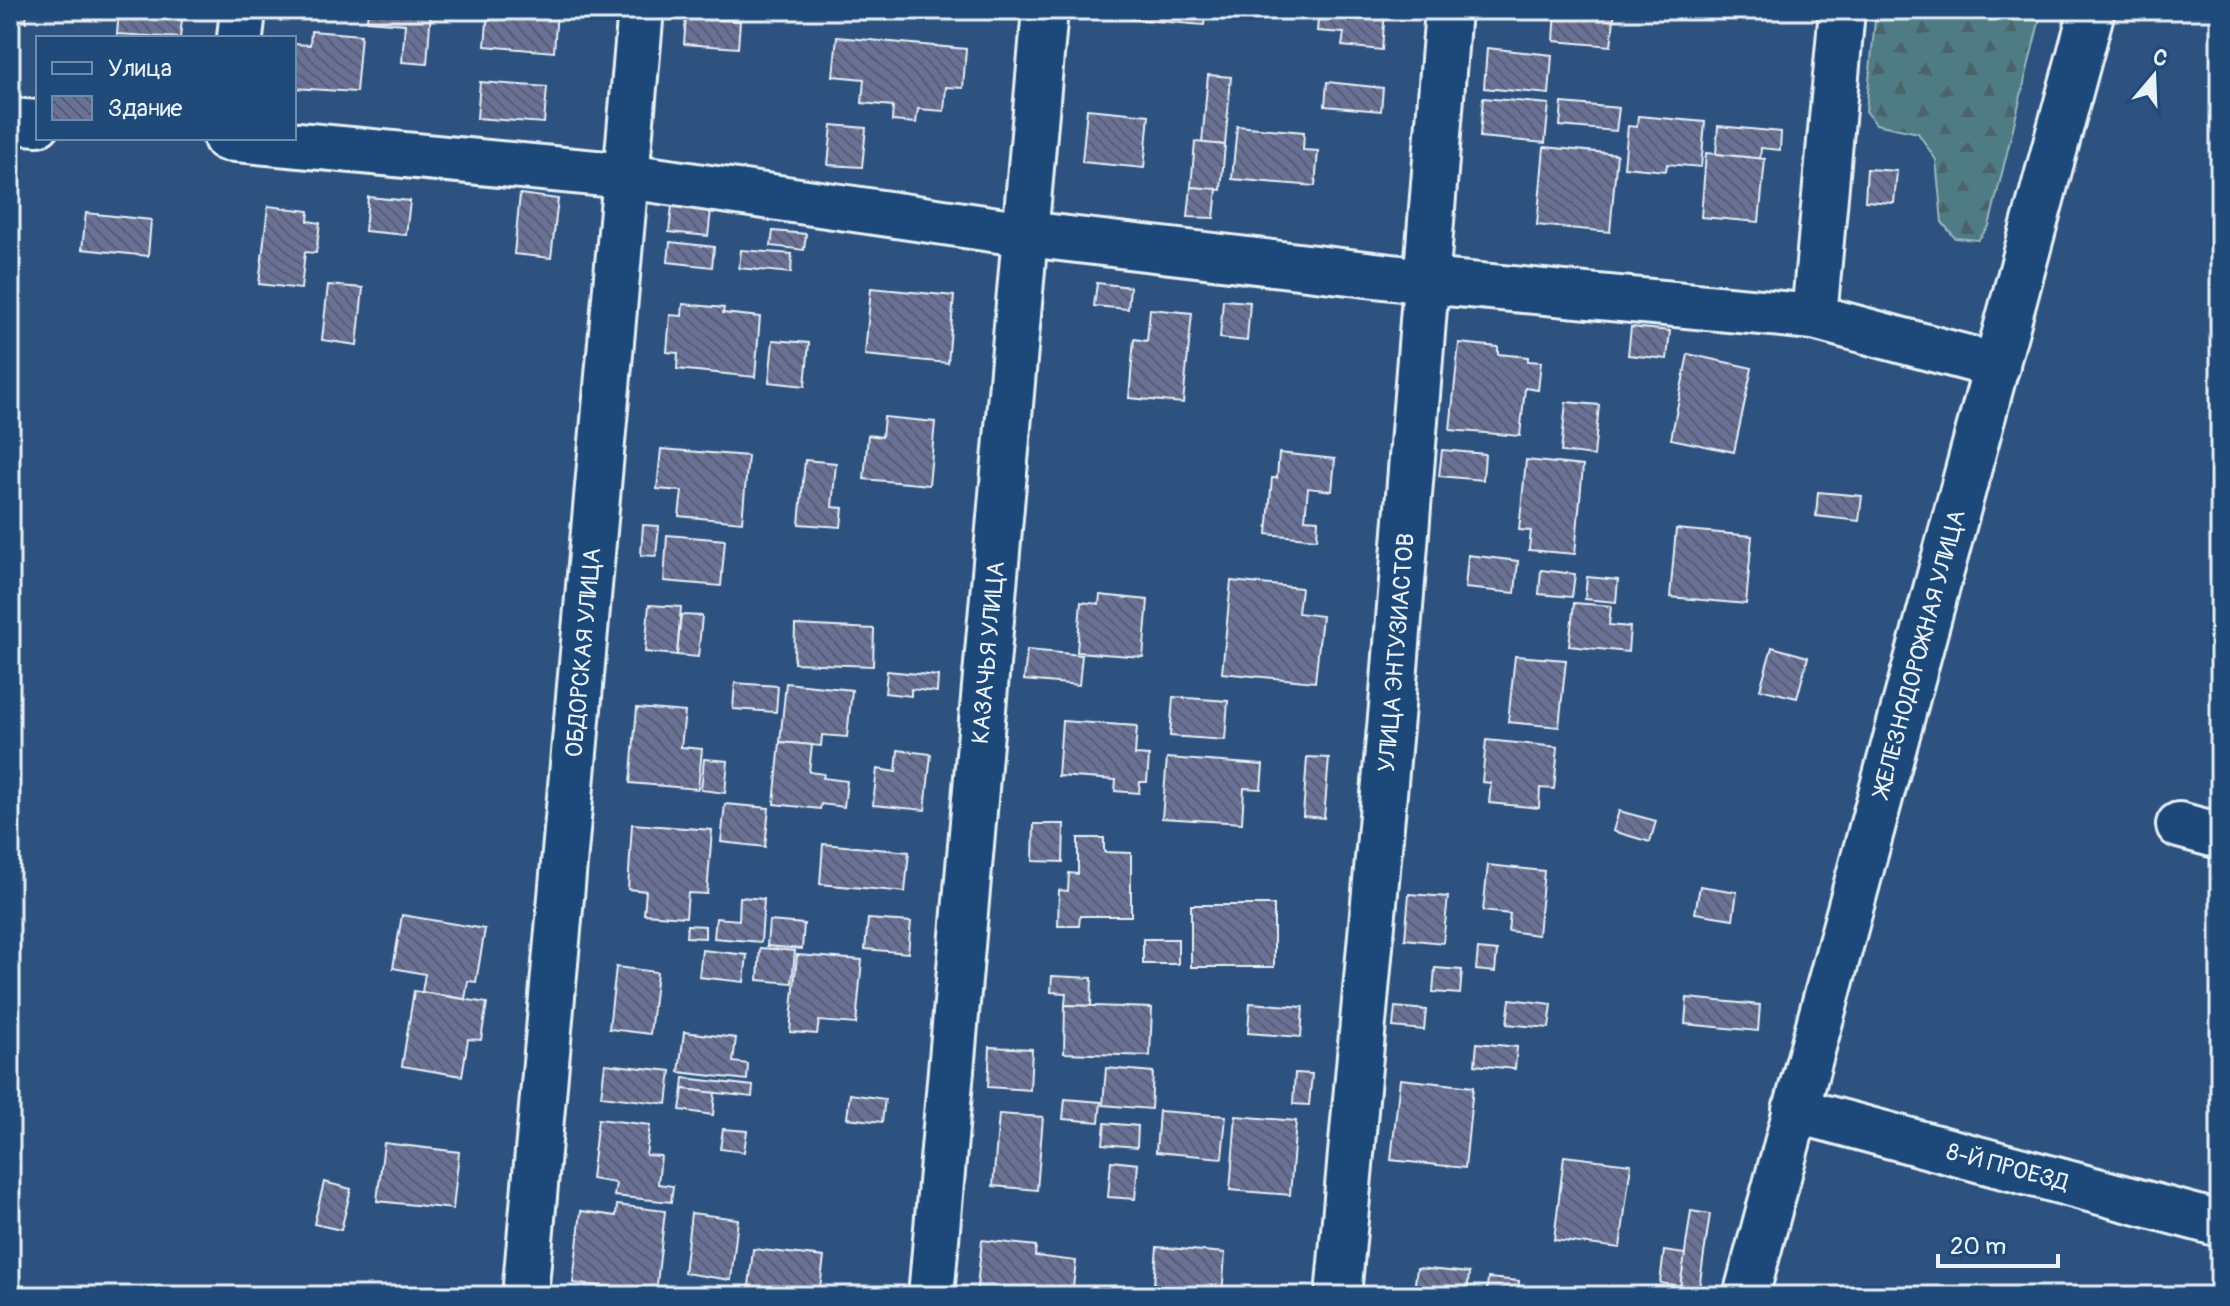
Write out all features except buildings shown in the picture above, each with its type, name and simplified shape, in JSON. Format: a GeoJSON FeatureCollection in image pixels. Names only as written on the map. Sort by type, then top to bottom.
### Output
{"type":"FeatureCollection","features":[{"type":"Feature","properties":{"kind":"street"},"geometry":{"type":"LineString","coordinates":[[240,36],[243,10]]}},
{"type":"Feature","properties":{"kind":"street","name":"ОБДОРСКАЯ УЛИЦА"},"geometry":{"type":"LineString","coordinates":[[525,1296],[641,10]]}},
{"type":"Feature","properties":{"kind":"street","name":"КАЗАЧЬЯ УЛИЦА"},"geometry":{"type":"LineString","coordinates":[[931,1296],[1045,10]]}},
{"type":"Feature","properties":{"kind":"street","name":"УЛИЦА ЭНТУЗИАСТОВ"},"geometry":{"type":"LineString","coordinates":[[1338,1296],[1392,706],[1448,10]]}},
{"type":"Feature","properties":{"kind":"street"},"geometry":{"type":"LineString","coordinates":[[1814,317],[1842,10]]}},
{"type":"Feature","properties":{"kind":"street","name":"ЖЕЛЕЗНОДОРОЖНАЯ УЛИЦА"},"geometry":{"type":"LineString","coordinates":[[1746,1296],[2092,10]]}},
{"type":"Feature","properties":{"kind":"street"},"geometry":{"type":"LineString","coordinates":[[10,121],[36,123]]}},
{"type":"Feature","properties":{"kind":"street"},"geometry":{"type":"LineString","coordinates":[[250,140],[627,176],[1026,234],[1426,281],[1814,317],[1997,366]]}},
{"type":"Feature","properties":{"kind":"street","name":"8-Й ПРОЕЗД"},"geometry":{"type":"LineString","coordinates":[[1795,1110],[2220,1224]]}},
{"type":"Feature","properties":{"kind":"green space"},"geometry":{"type":"Polygon","coordinates":[[[1876,10],[2042,10],[1989,226],[1978,240],[1955,238],[1942,222],[1936,160],[1918,133],[1876,124],[1866,111],[1876,10]]]}}]}
